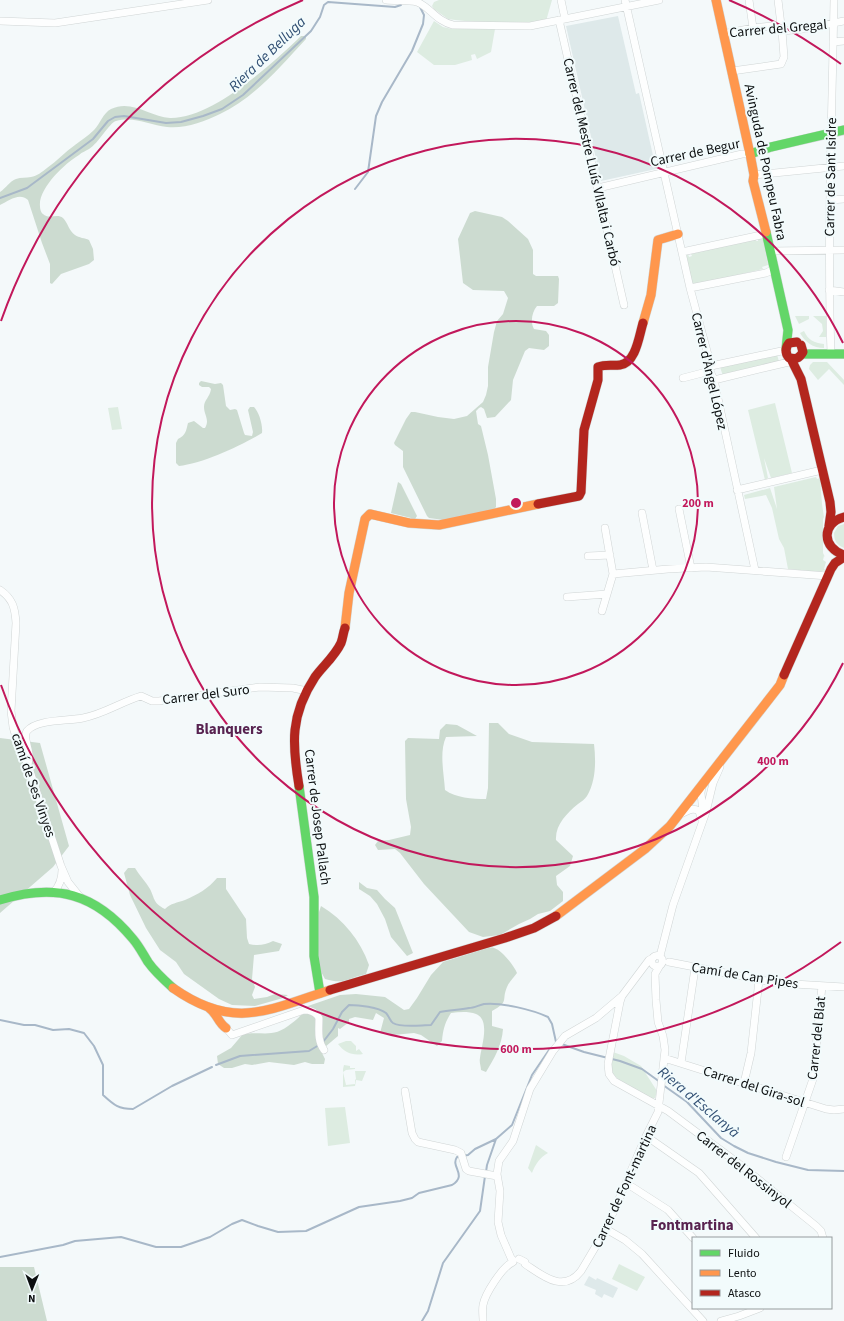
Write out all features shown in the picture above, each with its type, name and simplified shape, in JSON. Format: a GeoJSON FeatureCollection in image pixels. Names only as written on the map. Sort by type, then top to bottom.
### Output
{"type":"FeatureCollection","features":[{"type":"Feature","properties":{"kind":"street"},"geometry":{"type":"LineString","coordinates":[[0,21],[55,23],[208,0]]}},
{"type":"Feature","properties":{"kind":"street"},"geometry":{"type":"LineString","coordinates":[[386,0],[417,2],[446,23],[454,25],[523,26],[562,19],[625,3],[659,0]]}},
{"type":"Feature","properties":{"kind":"street","name":"Carrer del Mestre Lluís VIlalta i Carbó"},"geometry":{"type":"LineString","coordinates":[[561,0],[562,19],[624,305]]}},
{"type":"Feature","properties":{"kind":"street","name":"Avinguda de Pompeu Fabra"},"geometry":{"type":"LineString","coordinates":[[716,0],[750,154],[754,175],[753,181],[788,330],[788,354]]}},
{"type":"Feature","properties":{"kind":"street"},"geometry":{"type":"LineString","coordinates":[[749,0],[753,28]]}},
{"type":"Feature","properties":{"kind":"street"},"geometry":{"type":"LineString","coordinates":[[732,71],[781,64],[784,58],[778,0]]}},
{"type":"Feature","properties":{"kind":"street","name":"Carrer de Sant Isidre"},"geometry":{"type":"LineString","coordinates":[[831,354],[829,250],[830,133],[834,0]]}},
{"type":"Feature","properties":{"kind":"street","name":"Carrer d'Àngel López"},"geometry":{"type":"LineString","coordinates":[[625,3],[690,288],[714,380],[737,490],[756,570]]}},
{"type":"Feature","properties":{"kind":"street","name":"Carrer del Gregal"},"geometry":{"type":"LineString","coordinates":[[723,34],[753,28],[803,29],[844,21]]}},
{"type":"Feature","properties":{"kind":"street"},"geometry":{"type":"LineString","coordinates":[[833,42],[844,41]]}},
{"type":"Feature","properties":{"kind":"street","name":"Carrer de Begur"},"geometry":{"type":"LineString","coordinates":[[598,188],[742,154],[750,154],[771,147],[844,130]]}},
{"type":"Feature","properties":{"kind":"street"},"geometry":{"type":"LineString","coordinates":[[754,175],[844,166]]}},
{"type":"Feature","properties":{"kind":"street"},"geometry":{"type":"LineString","coordinates":[[830,200],[844,198]]}},
{"type":"Feature","properties":{"kind":"street","name":"Carrer de Josep Pallach"},"geometry":{"type":"LineString","coordinates":[[320,993],[316,977],[314,956],[314,897],[294,756],[295,724],[299,708],[307,691],[315,677],[341,642],[346,623],[349,593],[365,519],[368,514],[373,514],[409,523],[439,525],[531,504],[572,498],[580,494],[584,430],[598,380],[598,367],[602,365],[625,364],[629,362],[633,356],[651,295],[658,240],[678,234]]}},
{"type":"Feature","properties":{"kind":"street"},"geometry":{"type":"LineString","coordinates":[[682,252],[766,234]]}},
{"type":"Feature","properties":{"kind":"street"},"geometry":{"type":"LineString","coordinates":[[770,251],[844,250]]}},
{"type":"Feature","properties":{"kind":"street"},"geometry":{"type":"LineString","coordinates":[[690,288],[766,273],[774,269]]}},
{"type":"Feature","properties":{"kind":"street"},"geometry":{"type":"LineString","coordinates":[[829,290],[844,292]]}},
{"type":"Feature","properties":{"kind":"street","name":"Avinguda de Pompeu Fabra"},"geometry":{"type":"LineString","coordinates":[[788,330],[800,350]]}},
{"type":"Feature","properties":{"kind":"street"},"geometry":{"type":"LineString","coordinates":[[714,380],[789,362],[788,354],[790,343],[800,350],[816,353],[844,354]]}},
{"type":"Feature","properties":{"kind":"street"},"geometry":{"type":"LineString","coordinates":[[683,378],[710,369],[788,354],[796,359],[800,350]]}},
{"type":"Feature","properties":{"kind":"street"},"geometry":{"type":"LineString","coordinates":[[800,350],[799,372],[830,502],[831,512],[829,526]]}},
{"type":"Feature","properties":{"kind":"street"},"geometry":{"type":"LineString","coordinates":[[788,354],[799,372]]}},
{"type":"Feature","properties":{"kind":"street"},"geometry":{"type":"LineString","coordinates":[[737,490],[822,470]]}},
{"type":"Feature","properties":{"kind":"street"},"geometry":{"type":"LineString","coordinates":[[829,573],[829,546],[826,532],[833,521],[842,517],[830,502]]}},
{"type":"Feature","properties":{"kind":"street"},"geometry":{"type":"LineString","coordinates":[[679,509],[691,568]]}},
{"type":"Feature","properties":{"kind":"street"},"geometry":{"type":"LineString","coordinates":[[642,513],[653,570]]}},
{"type":"Feature","properties":{"kind":"street"},"geometry":{"type":"LineString","coordinates":[[602,611],[613,574],[605,528]]}},
{"type":"Feature","properties":{"kind":"street"},"geometry":{"type":"LineString","coordinates":[[0,900],[28,893],[46,891],[80,897],[97,905],[119,924],[133,939],[152,967],[168,983],[184,996],[225,1018],[231,1018],[282,1006],[534,928],[555,916],[645,848],[670,826],[780,685],[829,573],[835,563],[844,556],[834,551],[829,546]]}},
{"type":"Feature","properties":{"kind":"street"},"geometry":{"type":"LineString","coordinates":[[588,556],[610,554]]}},
{"type":"Feature","properties":{"kind":"street"},"geometry":{"type":"LineString","coordinates":[[613,574],[706,567],[829,573]]}},
{"type":"Feature","properties":{"kind":"street","name":"camí de Ses Vinyes"},"geometry":{"type":"LineString","coordinates":[[0,590],[8,596],[12,602],[16,614],[11,717],[16,737],[28,765],[68,882],[80,897]]}},
{"type":"Feature","properties":{"kind":"street"},"geometry":{"type":"LineString","coordinates":[[567,597],[607,594]]}},
{"type":"Feature","properties":{"kind":"street","name":"Carrer del Suro"},"geometry":{"type":"LineString","coordinates":[[28,765],[30,757],[26,734],[27,731],[40,724],[93,715],[141,696],[152,701],[158,701],[260,687],[292,688],[307,691]]}},
{"type":"Feature","properties":{"kind":"street"},"geometry":{"type":"LineString","coordinates":[[483,1321],[483,1305],[487,1294],[510,1263],[517,1262],[501,1235],[498,1222],[500,1191],[497,1168],[499,1161],[513,1141],[530,1089],[540,1071],[559,1044],[571,1032],[592,1020],[622,996],[649,960],[658,957],[664,941],[673,905],[706,812],[708,798],[713,782],[726,754]]}},
{"type":"Feature","properties":{"kind":"street"},"geometry":{"type":"LineString","coordinates":[[702,822],[703,810],[701,793],[705,780]]}},
{"type":"Feature","properties":{"kind":"street"},"geometry":{"type":"LineString","coordinates":[[692,797],[698,793],[701,793]]}},
{"type":"Feature","properties":{"kind":"street"},"geometry":{"type":"LineString","coordinates":[[701,793],[708,798]]}},
{"type":"Feature","properties":{"kind":"street"},"geometry":{"type":"LineString","coordinates":[[677,816],[696,809],[699,811],[702,822]]}},
{"type":"Feature","properties":{"kind":"street","name":"camí de Ses Vinyes"},"geometry":{"type":"LineString","coordinates":[[54,892],[59,887],[62,880],[62,866]]}},
{"type":"Feature","properties":{"kind":"street","name":"Camí de Can Pipes"},"geometry":{"type":"LineString","coordinates":[[658,957],[669,962],[695,968],[777,983],[844,987]]}},
{"type":"Feature","properties":{"kind":"street","name":"Carrer de Font-martina"},"geometry":{"type":"LineString","coordinates":[[517,1262],[551,1280],[558,1281],[573,1278],[581,1271],[606,1229],[646,1136],[656,1118],[664,1058],[664,1044],[658,1022],[655,974],[663,961],[658,957]]}},
{"type":"Feature","properties":{"kind":"street"},"geometry":{"type":"LineString","coordinates":[[660,966],[669,962]]}},
{"type":"Feature","properties":{"kind":"street"},"geometry":{"type":"LineString","coordinates":[[681,1063],[695,968]]}},
{"type":"Feature","properties":{"kind":"street"},"geometry":{"type":"LineString","coordinates":[[744,1083],[751,1053],[759,980]]}},
{"type":"Feature","properties":{"kind":"street","name":"Carrer del Blat"},"geometry":{"type":"LineString","coordinates":[[786,1157],[813,1079],[822,986]]}},
{"type":"Feature","properties":{"kind":"street"},"geometry":{"type":"LineString","coordinates":[[618,1012],[622,996]]}},
{"type":"Feature","properties":{"kind":"street"},"geometry":{"type":"LineString","coordinates":[[203,1005],[215,1013],[219,1023],[225,1018],[238,1013],[252,1013]]}},
{"type":"Feature","properties":{"kind":"street"},"geometry":{"type":"LineString","coordinates":[[607,1009],[614,1006],[617,1007],[618,1012]]}},
{"type":"Feature","properties":{"kind":"street"},"geometry":{"type":"LineString","coordinates":[[225,1018],[232,1035],[304,1010],[309,1010],[314,1012],[319,1018],[318,1032],[322,1046]]}},
{"type":"Feature","properties":{"kind":"street","name":"Carrer del Rossinyol"},"geometry":{"type":"LineString","coordinates":[[618,1012],[608,1063],[609,1074],[614,1081],[668,1111],[746,1168],[822,1231],[824,1237]]}},
{"type":"Feature","properties":{"kind":"street","name":"Carrer del Gira-sol"},"geometry":{"type":"LineString","coordinates":[[664,1058],[805,1102],[834,1110],[844,1109]]}},
{"type":"Feature","properties":{"kind":"street"},"geometry":{"type":"LineString","coordinates":[[405,1090],[412,1133],[418,1142],[455,1150],[462,1156],[466,1169],[469,1171],[497,1176]]}},
{"type":"Feature","properties":{"kind":"street"},"geometry":{"type":"LineString","coordinates":[[646,1136],[699,1173],[755,1237]]}},
{"type":"Feature","properties":{"kind":"street"},"geometry":{"type":"LineString","coordinates":[[626,1183],[668,1210],[692,1237]]}},
{"type":"Feature","properties":{"kind":"street"},"geometry":{"type":"LineString","coordinates":[[606,1229],[625,1240],[642,1254],[692,1309]]}},
{"type":"Feature","properties":{"kind":"street"},"geometry":{"type":"LineString","coordinates":[[692,1309],[703,1321]]}},
{"type":"Feature","properties":{"kind":"street"},"geometry":{"type":"LineString","coordinates":[[721,1321],[756,1309]]}},
{"type":"Feature","properties":{"kind":"shaded area"},"geometry":{"type":"Polygon","coordinates":[[[439,0],[552,0],[546,21],[533,23],[495,24],[448,19],[432,6],[434,2],[439,0]]]}},
{"type":"Feature","properties":{"kind":"shaded area"},"geometry":{"type":"Polygon","coordinates":[[[618,16],[636,94],[639,93],[656,169],[601,181],[566,26],[618,16]]]}},
{"type":"Feature","properties":{"kind":"shaded area"},"geometry":{"type":"Polygon","coordinates":[[[434,21],[443,27],[452,29],[495,29],[491,52],[477,59],[475,54],[471,55],[472,60],[455,65],[434,65],[417,52],[434,21]]]}},
{"type":"Feature","properties":{"kind":"shaded area"},"geometry":{"type":"Polygon","coordinates":[[[301,36],[306,36],[306,39],[266,81],[244,99],[220,114],[207,120],[180,127],[167,127],[142,121],[116,121],[110,125],[93,146],[81,153],[60,170],[43,192],[40,206],[41,211],[45,216],[58,216],[63,218],[75,235],[89,240],[93,249],[94,260],[89,264],[61,274],[52,284],[50,283],[50,264],[28,200],[18,197],[0,205],[0,192],[14,180],[37,175],[43,171],[92,132],[106,113],[111,109],[119,106],[134,107],[170,118],[186,116],[204,110],[222,100],[258,75],[301,36]]]}},
{"type":"Feature","properties":{"kind":"shaded area"},"geometry":{"type":"Polygon","coordinates":[[[475,211],[502,217],[528,239],[533,250],[533,274],[536,276],[558,276],[558,303],[554,306],[537,306],[534,311],[532,320],[534,329],[546,331],[549,335],[549,346],[544,350],[529,348],[525,351],[513,380],[511,400],[495,417],[487,418],[484,409],[481,407],[476,411],[478,424],[481,426],[488,455],[496,499],[496,507],[494,509],[444,520],[429,518],[427,516],[403,467],[403,451],[394,443],[411,412],[454,419],[467,416],[483,402],[486,395],[488,386],[488,367],[494,332],[497,321],[503,314],[508,298],[504,291],[473,290],[463,283],[458,239],[470,213],[475,211]]]}},
{"type":"Feature","properties":{"kind":"shaded area"},"geometry":{"type":"Polygon","coordinates":[[[758,237],[763,240],[768,265],[762,267],[763,269],[699,284],[692,284],[686,255],[688,254],[689,257],[692,256],[691,254],[755,238],[756,241],[758,241],[758,237]]]}},
{"type":"Feature","properties":{"kind":"shaded area"},"geometry":{"type":"Polygon","coordinates":[[[795,316],[809,316],[809,319],[799,324],[795,316]]]}},
{"type":"Feature","properties":{"kind":"shaded area"},"geometry":{"type":"Polygon","coordinates":[[[813,316],[826,316],[826,337],[819,337],[823,331],[822,324],[813,316]]]}},
{"type":"Feature","properties":{"kind":"shaded area"},"geometry":{"type":"Polygon","coordinates":[[[804,331],[807,337],[817,343],[824,344],[824,348],[813,346],[807,342],[800,333],[804,331]]]}},
{"type":"Feature","properties":{"kind":"shaded area"},"geometry":{"type":"Polygon","coordinates":[[[777,354],[779,362],[723,376],[720,367],[777,354]]]}},
{"type":"Feature","properties":{"kind":"shaded area"},"geometry":{"type":"Polygon","coordinates":[[[813,362],[827,362],[844,380],[844,385],[829,369],[818,380],[809,369],[813,362]]]}},
{"type":"Feature","properties":{"kind":"shaded area"},"geometry":{"type":"Polygon","coordinates":[[[201,381],[215,384],[221,383],[223,385],[226,406],[230,410],[237,410],[245,435],[252,436],[253,432],[248,410],[250,407],[254,407],[258,412],[262,426],[262,433],[244,443],[210,458],[179,466],[176,463],[176,443],[178,439],[183,436],[188,423],[194,421],[205,428],[207,422],[204,405],[211,389],[209,387],[202,387],[199,385],[201,381]]]}},
{"type":"Feature","properties":{"kind":"shaded area"},"geometry":{"type":"Polygon","coordinates":[[[775,403],[792,473],[771,478],[764,458],[768,478],[765,480],[748,410],[775,403]]]}},
{"type":"Feature","properties":{"kind":"shaded area"},"geometry":{"type":"Polygon","coordinates":[[[118,407],[122,429],[112,430],[108,408],[118,407]]]}},
{"type":"Feature","properties":{"kind":"shaded area"},"geometry":{"type":"Polygon","coordinates":[[[816,477],[817,479],[820,478],[824,517],[823,553],[825,557],[824,556],[823,560],[826,562],[824,569],[826,570],[819,572],[788,569],[784,548],[779,539],[772,508],[766,495],[745,499],[744,495],[770,488],[777,509],[774,487],[816,477]]]}},
{"type":"Feature","properties":{"kind":"shaded area"},"geometry":{"type":"Polygon","coordinates":[[[398,482],[401,484],[417,516],[415,519],[391,513],[398,482]]]}},
{"type":"Feature","properties":{"kind":"shaded area"},"geometry":{"type":"Polygon","coordinates":[[[844,524],[844,548],[839,546],[836,542],[834,533],[838,526],[844,524]]]}},
{"type":"Feature","properties":{"kind":"shaded area"},"geometry":{"type":"Polygon","coordinates":[[[489,723],[498,723],[509,734],[532,742],[594,744],[595,764],[594,777],[587,796],[566,815],[557,829],[556,840],[573,856],[570,866],[556,876],[557,885],[563,892],[563,901],[550,911],[538,914],[500,935],[483,937],[469,932],[424,884],[400,853],[395,849],[378,850],[375,845],[378,841],[410,835],[411,827],[406,799],[405,741],[408,738],[439,739],[440,730],[446,724],[457,725],[477,736],[446,737],[442,756],[445,790],[459,796],[486,799],[488,788],[489,723]]]}},
{"type":"Feature","properties":{"kind":"shaded area"},"geometry":{"type":"Polygon","coordinates":[[[0,738],[40,743],[69,846],[53,867],[0,913],[0,738]]]}},
{"type":"Feature","properties":{"kind":"shaded area"},"geometry":{"type":"Polygon","coordinates":[[[128,868],[135,868],[150,889],[156,903],[165,909],[172,904],[185,900],[207,888],[217,878],[226,878],[226,889],[246,919],[247,938],[249,944],[261,945],[273,941],[282,944],[279,951],[254,955],[252,979],[255,987],[252,995],[254,999],[275,994],[288,995],[283,998],[255,1006],[232,1005],[219,999],[184,974],[176,962],[160,950],[146,928],[130,895],[124,873],[128,868]]]}},
{"type":"Feature","properties":{"kind":"shaded area"},"geometry":{"type":"Polygon","coordinates":[[[359,882],[367,888],[377,890],[395,908],[413,953],[407,956],[391,937],[385,919],[377,904],[370,896],[359,889],[359,882]]]}},
{"type":"Feature","properties":{"kind":"shaded area"},"geometry":{"type":"Polygon","coordinates":[[[321,906],[344,924],[356,939],[369,965],[366,974],[342,981],[325,979],[319,968],[318,915],[321,906]]]}},
{"type":"Feature","properties":{"kind":"shaded area"},"geometry":{"type":"Polygon","coordinates":[[[488,948],[497,949],[501,952],[511,963],[517,973],[507,987],[503,1003],[492,1011],[492,1026],[503,1029],[495,1057],[486,1072],[481,1070],[480,1061],[484,1034],[483,1022],[481,1017],[470,1012],[451,1013],[445,1026],[442,1041],[437,1046],[421,1035],[414,1033],[393,1035],[380,1033],[384,1018],[376,1013],[373,1020],[355,1017],[349,1019],[349,1022],[340,1029],[338,1028],[338,1036],[325,1047],[322,1053],[325,1059],[324,1064],[312,1064],[305,1062],[294,1065],[269,1062],[224,1068],[218,1064],[217,1056],[231,1048],[243,1034],[274,1033],[279,1031],[296,1020],[303,1012],[306,1011],[308,1006],[340,995],[356,994],[385,997],[404,1010],[409,1009],[431,975],[443,962],[488,948]]]}},
{"type":"Feature","properties":{"kind":"shaded area"},"geometry":{"type":"Polygon","coordinates":[[[351,1041],[356,1046],[356,1051],[359,1049],[363,1054],[349,1053],[338,1044],[351,1041]]]}},
{"type":"Feature","properties":{"kind":"shaded area"},"geometry":{"type":"Polygon","coordinates":[[[613,1052],[624,1056],[641,1066],[657,1091],[655,1098],[651,1098],[629,1086],[613,1074],[610,1066],[613,1052]]]}},
{"type":"Feature","properties":{"kind":"shaded area"},"geometry":{"type":"Polygon","coordinates":[[[344,1065],[350,1066],[350,1068],[355,1068],[346,1070],[343,1072],[344,1065]]]}},
{"type":"Feature","properties":{"kind":"shaded area"},"geometry":{"type":"Polygon","coordinates":[[[355,1071],[366,1071],[362,1081],[356,1080],[355,1086],[343,1087],[343,1072],[346,1085],[355,1084],[355,1071]]]}},
{"type":"Feature","properties":{"kind":"shaded area"},"geometry":{"type":"Polygon","coordinates":[[[345,1107],[350,1143],[328,1146],[325,1108],[345,1107]]]}},
{"type":"Feature","properties":{"kind":"shaded area"},"geometry":{"type":"Polygon","coordinates":[[[536,1145],[548,1153],[538,1162],[532,1173],[528,1168],[536,1145]]]}},
{"type":"Feature","properties":{"kind":"shaded area"},"geometry":{"type":"Polygon","coordinates":[[[619,1264],[645,1277],[637,1291],[612,1279],[619,1264]]]}},
{"type":"Feature","properties":{"kind":"shaded area"},"geometry":{"type":"Polygon","coordinates":[[[0,1267],[34,1267],[47,1321],[0,1321],[0,1267]]]}},
{"type":"Feature","properties":{"kind":"shaded area"},"geometry":{"type":"Polygon","coordinates":[[[589,1276],[596,1280],[597,1278],[618,1288],[613,1298],[604,1294],[602,1298],[595,1294],[596,1290],[584,1285],[589,1276]]]}},
{"type":"Feature","properties":{"kind":"waterway","name":"Riera de Belluga"},"geometry":{"type":"LineString","coordinates":[[0,198],[27,188],[93,139],[108,121],[115,117],[124,116],[166,123],[181,122],[222,109],[243,95],[311,31],[320,17],[324,5],[328,2],[395,7],[401,5]]}},
{"type":"Feature","properties":{"kind":"waterway"},"geometry":{"type":"LineString","coordinates":[[355,189],[368,172],[376,116],[382,102],[412,51],[423,24],[424,15],[420,7]]}},
{"type":"Feature","properties":{"kind":"waterway","name":"Riera d'Esclanyà"},"geometry":{"type":"LineString","coordinates":[[323,1042],[333,1029],[342,1012],[349,1005],[378,1009],[386,1013],[393,1023],[397,1025],[411,1026],[431,1025],[440,1012],[471,1008],[484,1004],[508,1005],[526,1009],[548,1017],[552,1024],[556,1042],[642,1069],[660,1082]]}},
{"type":"Feature","properties":{"kind":"waterway","name":"Riera d'Esclanyà"},"geometry":{"type":"LineString","coordinates":[[0,1020],[24,1025],[35,1025],[53,1030],[69,1029],[84,1033],[94,1046],[103,1065],[103,1095],[113,1104],[124,1108],[133,1109],[172,1086],[212,1067]]}},
{"type":"Feature","properties":{"kind":"waterway","name":"Riera d'Esclanyà"},"geometry":{"type":"LineString","coordinates":[[216,1065],[240,1056],[309,1051],[319,1045]]}},
{"type":"Feature","properties":{"kind":"waterway"},"geometry":{"type":"LineString","coordinates":[[0,1257],[63,1245],[75,1241],[121,1237],[156,1247],[181,1247],[210,1237],[242,1220],[278,1232],[306,1231],[359,1207],[400,1201],[412,1198],[419,1193],[452,1185],[459,1178],[455,1161],[457,1157],[468,1155],[475,1149],[496,1139],[512,1125],[532,1075],[549,1050]]}},
{"type":"Feature","properties":{"kind":"waterway","name":"Riera d'Esclanyà"},"geometry":{"type":"LineString","coordinates":[[663,1085],[687,1102],[721,1138],[748,1153],[808,1170],[844,1171]]}},
{"type":"Feature","properties":{"kind":"waterway","name":"Riera d'Esclanyà"},"geometry":{"type":"LineString","coordinates":[[486,1172],[496,1139]]}},
{"type":"Feature","properties":{"kind":"waterway","name":"Riera d'Esclanyà"},"geometry":{"type":"LineString","coordinates":[[422,1321],[428,1311],[443,1263],[480,1211],[485,1176]]}},
{"type":"Feature","properties":{"kind":"traffic: fast"},"geometry":{"type":"LineString","coordinates":[[750,154],[771,147],[844,130]]}},
{"type":"Feature","properties":{"kind":"traffic: fast"},"geometry":{"type":"LineString","coordinates":[[766,232],[788,330],[786,349]]}},
{"type":"Feature","properties":{"kind":"traffic: fast"},"geometry":{"type":"LineString","coordinates":[[802,354],[844,354]]}},
{"type":"Feature","properties":{"kind":"traffic: fast"},"geometry":{"type":"LineString","coordinates":[[299,786],[314,897],[314,956],[320,993]]}},
{"type":"Feature","properties":{"kind":"traffic: fast"},"geometry":{"type":"LineString","coordinates":[[0,900],[39,892],[73,896],[89,902],[104,911],[119,923],[139,947],[148,962],[173,988]]}},
{"type":"Feature","properties":{"kind":"traffic: slow"},"geometry":{"type":"LineString","coordinates":[[716,0],[750,154],[754,175],[753,181],[766,232]]}},
{"type":"Feature","properties":{"kind":"traffic: slow"},"geometry":{"type":"LineString","coordinates":[[643,323],[651,295],[658,240],[678,234]]}},
{"type":"Feature","properties":{"kind":"traffic: slow"},"geometry":{"type":"LineString","coordinates":[[345,628],[349,593],[365,519],[370,514],[409,523],[439,525],[538,504]]}},
{"type":"Feature","properties":{"kind":"traffic: slow"},"geometry":{"type":"LineString","coordinates":[[556,916],[645,849],[670,826],[780,685],[784,675]]}},
{"type":"Feature","properties":{"kind":"traffic: slow"},"geometry":{"type":"LineString","coordinates":[[173,988],[195,1001],[215,1009],[233,1013],[251,1013],[269,1009],[330,990]]}},
{"type":"Feature","properties":{"kind":"traffic: slow"},"geometry":{"type":"LineString","coordinates":[[209,1008],[226,1028]]}},
{"type":"Feature","properties":{"kind":"traffic: jam"},"geometry":{"type":"LineString","coordinates":[[538,504],[579,496],[581,492],[584,430],[598,380],[598,367],[606,365],[620,365],[630,359],[636,348],[643,323]]}},
{"type":"Feature","properties":{"kind":"traffic: jam"},"geometry":{"type":"LineString","coordinates":[[797,342],[789,343],[786,350],[789,358],[800,356],[803,352],[801,345]]}},
{"type":"Feature","properties":{"kind":"traffic: jam"},"geometry":{"type":"LineString","coordinates":[[791,359],[801,379],[830,502],[831,512],[829,526]]}},
{"type":"Feature","properties":{"kind":"traffic: jam"},"geometry":{"type":"LineString","coordinates":[[844,517],[831,524],[827,536],[831,547],[844,555]]}},
{"type":"Feature","properties":{"kind":"traffic: jam"},"geometry":{"type":"LineString","coordinates":[[784,675],[831,569],[835,563],[844,557]]}},
{"type":"Feature","properties":{"kind":"traffic: jam"},"geometry":{"type":"LineString","coordinates":[[299,786],[294,743],[297,717],[307,691],[315,677],[338,648],[342,641],[345,628]]}},
{"type":"Feature","properties":{"kind":"traffic: jam"},"geometry":{"type":"LineString","coordinates":[[330,990],[505,938],[534,928],[556,916]]}},
{"type":"Feature","properties":{"kind":"district","name":"Blanquers"},"geometry":{"type":"Point","coordinates":[229,729]}},
{"type":"Feature","properties":{"kind":"district","name":"Fontmartina"},"geometry":{"type":"Point","coordinates":[692,1225]}}]}
